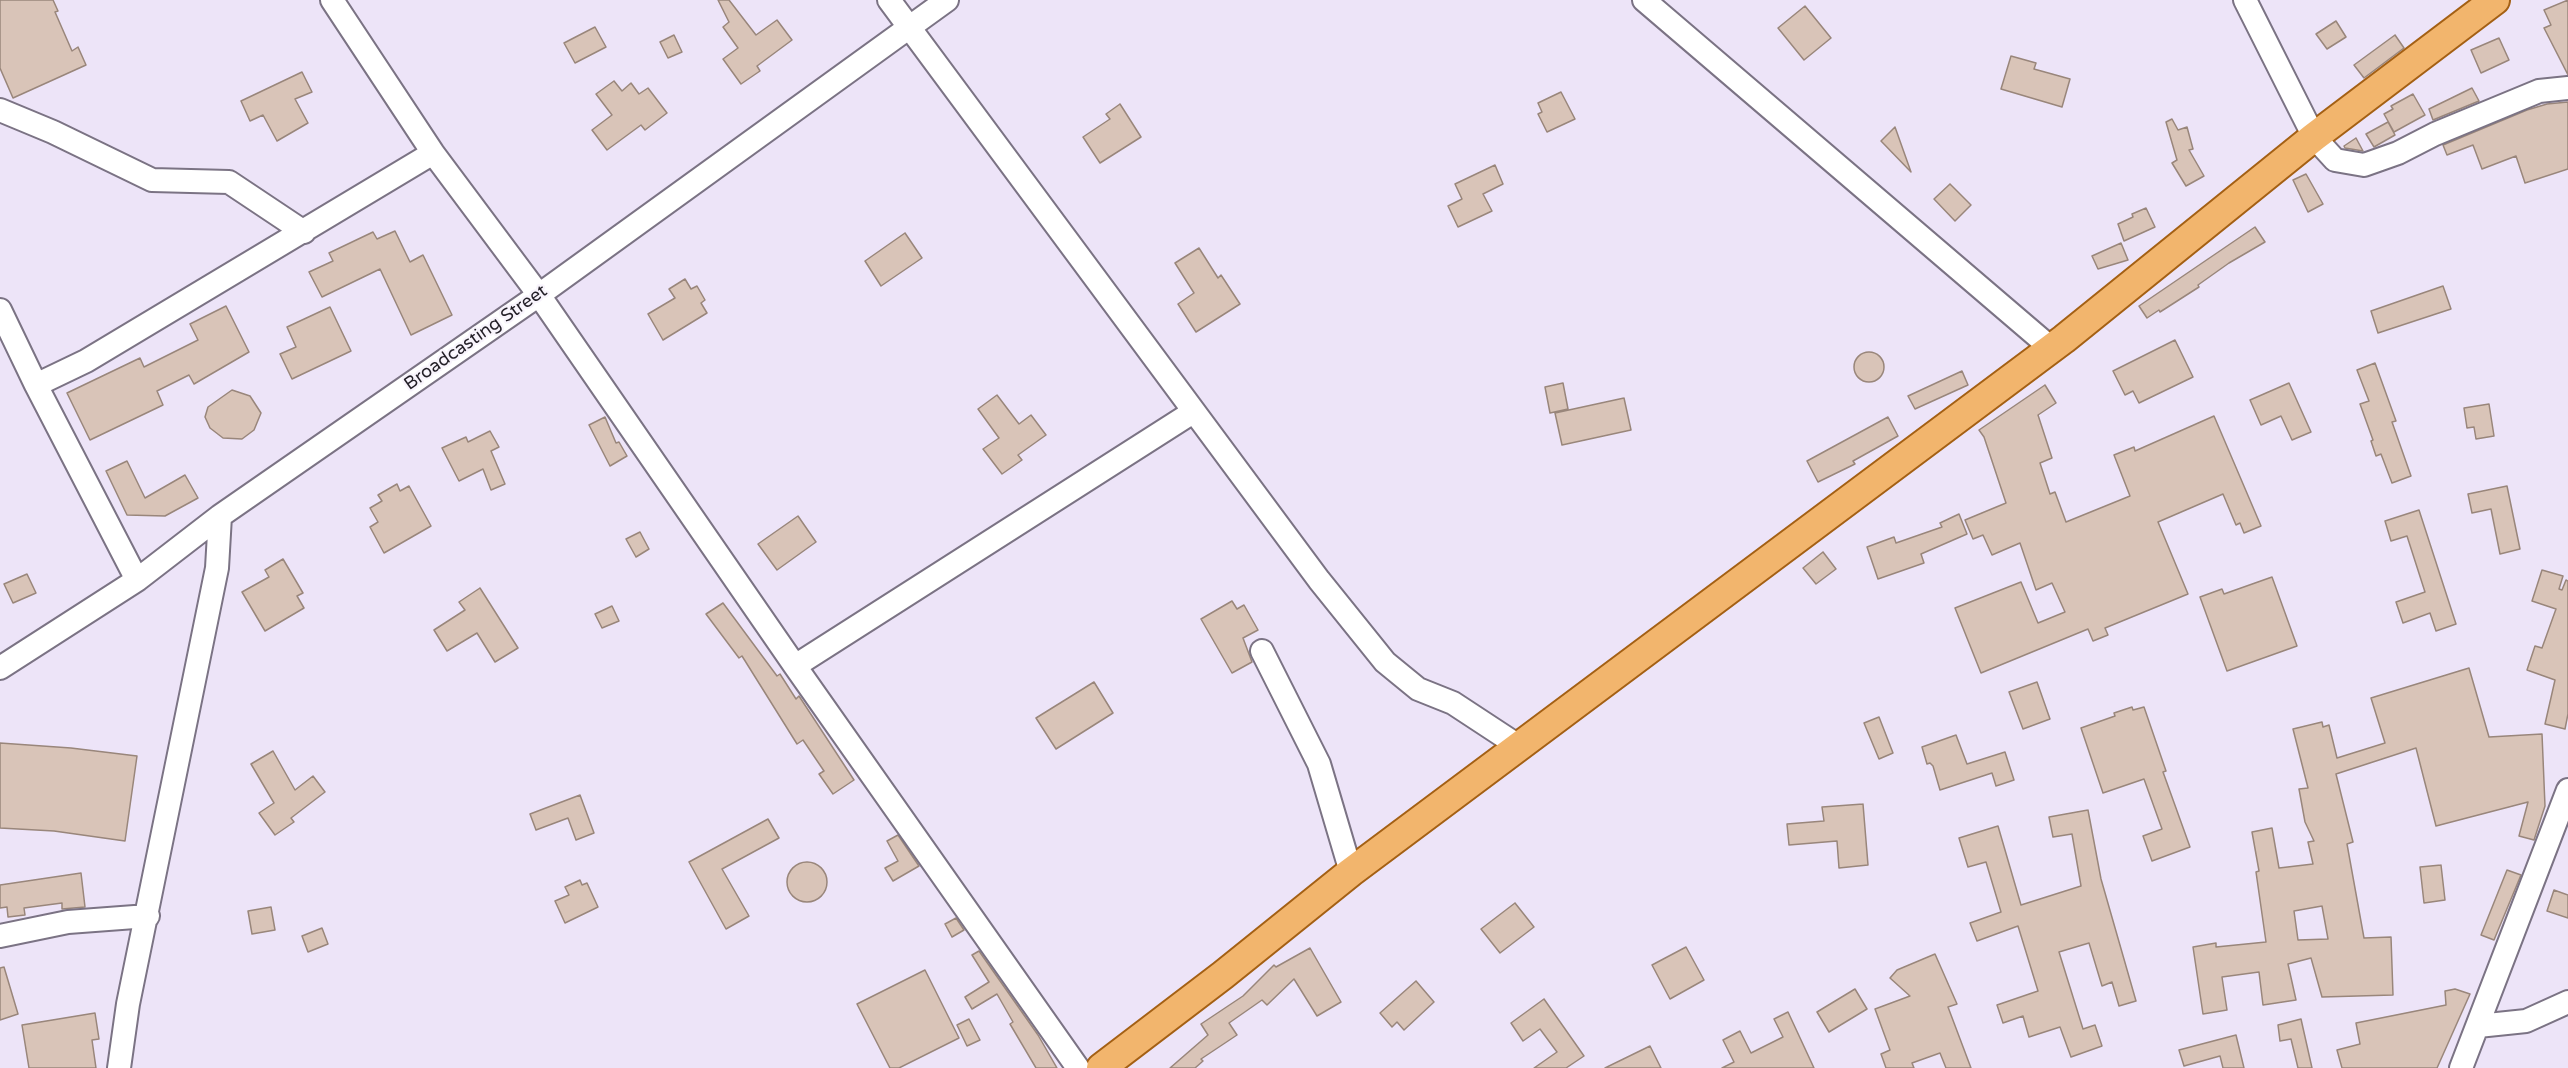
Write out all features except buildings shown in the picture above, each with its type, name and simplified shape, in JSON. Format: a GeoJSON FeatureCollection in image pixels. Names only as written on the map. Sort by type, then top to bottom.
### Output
{"type":"FeatureCollection","features":[{"type":"Feature","properties":{"kind":"main road"},"geometry":{"type":"LineString","coordinates":[[1101,1068],[1351,872],[2064,339],[2314,137],[2495,0]]}},
{"type":"Feature","properties":{"kind":"street"},"geometry":{"type":"LineString","coordinates":[[332,0],[433,153],[539,295],[795,666],[1078,1068]]}},
{"type":"Feature","properties":{"kind":"street"},"geometry":{"type":"LineString","coordinates":[[889,0],[910,25],[1193,412],[1319,580],[1385,662],[1418,689],[1453,703],[1520,747]]}},
{"type":"Feature","properties":{"kind":"street","name":"Broadcasting Street"},"geometry":{"type":"LineString","coordinates":[[0,668],[137,580],[220,516],[539,295],[947,0]]}},
{"type":"Feature","properties":{"kind":"street"},"geometry":{"type":"LineString","coordinates":[[1644,0],[2050,348]]}},
{"type":"Feature","properties":{"kind":"street"},"geometry":{"type":"LineString","coordinates":[[2245,0],[2314,137],[2335,160],[2364,165],[2398,153],[2435,134],[2539,92],[2568,88]]}},
{"type":"Feature","properties":{"kind":"street"},"geometry":{"type":"LineString","coordinates":[[0,110],[152,180],[229,182],[304,232]]}},
{"type":"Feature","properties":{"kind":"street"},"geometry":{"type":"LineString","coordinates":[[36,385],[86,361],[433,153]]}},
{"type":"Feature","properties":{"kind":"street"},"geometry":{"type":"LineString","coordinates":[[0,310],[36,385],[137,580]]}},
{"type":"Feature","properties":{"kind":"street"},"geometry":{"type":"LineString","coordinates":[[795,666],[1193,412]]}},
{"type":"Feature","properties":{"kind":"street"},"geometry":{"type":"LineString","coordinates":[[119,1068],[128,1004],[218,568],[220,516]]}},
{"type":"Feature","properties":{"kind":"street"},"geometry":{"type":"LineString","coordinates":[[1262,651],[1319,764],[1351,872]]}},
{"type":"Feature","properties":{"kind":"street"},"geometry":{"type":"LineString","coordinates":[[2461,1068],[2568,790]]}},
{"type":"Feature","properties":{"kind":"street"},"geometry":{"type":"LineString","coordinates":[[0,936],[68,922],[148,916]]}},
{"type":"Feature","properties":{"kind":"street"},"geometry":{"type":"LineString","coordinates":[[2478,1026],[2526,1022],[2568,1002]]}}]}
